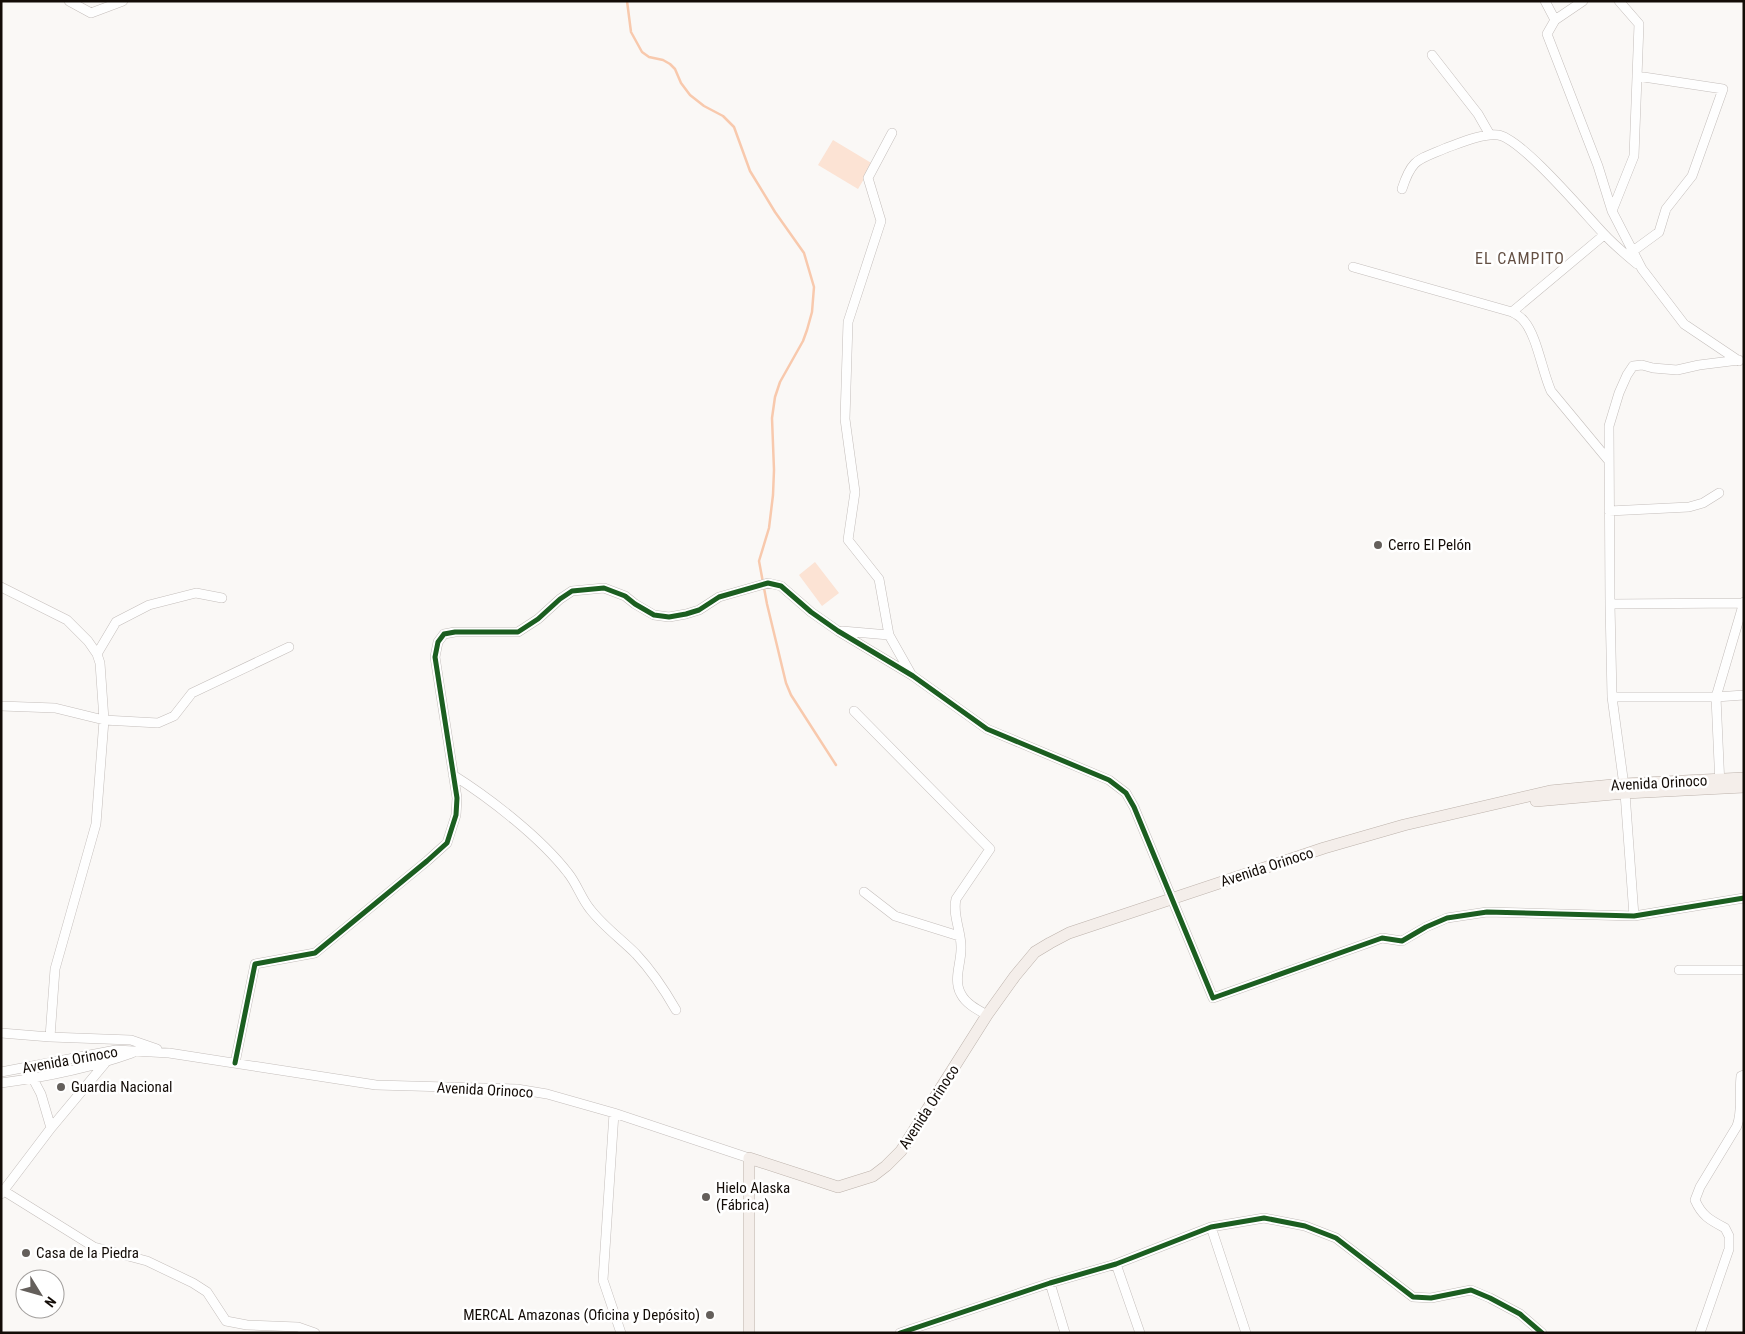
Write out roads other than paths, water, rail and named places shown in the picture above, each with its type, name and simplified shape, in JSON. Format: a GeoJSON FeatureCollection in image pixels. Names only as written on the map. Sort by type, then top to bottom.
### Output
{"type":"FeatureCollection","features":[{"type":"Feature","properties":{"kind":"main road","name":"Avenida Orinoco"},"geometry":{"type":"LineString","coordinates":[[1720,784],[1744,778]]}},
{"type":"Feature","properties":{"kind":"main road","name":"Avenida Orinoco"},"geometry":{"type":"LineString","coordinates":[[749,1158],[838,1186],[873,1176],[901,1151],[987,1016],[1015,976],[1036,952],[1070,933],[1324,848],[1404,825],[1550,791],[1720,784],[1744,787]]}},
{"type":"Feature","properties":{"kind":"main road"},"geometry":{"type":"LineString","coordinates":[[749,1158],[749,1333]]}},
{"type":"Feature","properties":{"kind":"street"},"geometry":{"type":"LineString","coordinates":[[69,1],[91,13],[122,1]]}},
{"type":"Feature","properties":{"kind":"street"},"geometry":{"type":"LineString","coordinates":[[1546,1],[1555,20]]}},
{"type":"Feature","properties":{"kind":"street"},"geometry":{"type":"LineString","coordinates":[[1584,1],[1555,20],[1547,34],[1598,166],[1612,211],[1642,269],[1684,324],[1741,362]]}},
{"type":"Feature","properties":{"kind":"street"},"geometry":{"type":"LineString","coordinates":[[1612,211],[1634,156],[1638,24],[1620,1]]}},
{"type":"Feature","properties":{"kind":"street"},"geometry":{"type":"LineString","coordinates":[[1432,54],[1478,114],[1490,135]]}},
{"type":"Feature","properties":{"kind":"street"},"geometry":{"type":"LineString","coordinates":[[1633,251],[1659,232],[1666,209],[1692,176],[1722,89],[1637,76]]}},
{"type":"Feature","properties":{"kind":"street"},"geometry":{"type":"LineString","coordinates":[[892,133],[868,178],[881,221],[848,322],[844,419],[855,492],[848,540],[879,579],[889,635],[912,676]]}},
{"type":"Feature","properties":{"kind":"street"},"geometry":{"type":"LineString","coordinates":[[1402,189],[1408,172],[1416,160],[1464,141],[1490,135],[1499,135],[1518,146],[1563,189],[1604,235],[1642,269]]}},
{"type":"Feature","properties":{"kind":"street"},"geometry":{"type":"LineString","coordinates":[[1512,312],[1604,235]]}},
{"type":"Feature","properties":{"kind":"street"},"geometry":{"type":"LineString","coordinates":[[1353,266],[1512,312],[1525,321],[1533,338],[1551,391],[1609,460]]}},
{"type":"Feature","properties":{"kind":"street"},"geometry":{"type":"LineString","coordinates":[[1634,916],[1624,789],[1612,697],[1609,426],[1619,393],[1627,374],[1633,366],[1642,365],[1678,370],[1699,365],[1741,362]]}},
{"type":"Feature","properties":{"kind":"street"},"geometry":{"type":"LineString","coordinates":[[1610,511],[1689,507],[1704,504],[1719,493]]}},
{"type":"Feature","properties":{"kind":"street"},"geometry":{"type":"LineString","coordinates":[[235,1063],[255,964],[315,953],[447,843],[456,816],[456,798],[436,656],[438,642],[444,634],[455,632],[518,632],[538,620],[572,591],[588,588],[604,588],[625,596],[654,615],[668,617],[699,610],[719,597],[768,583],[781,586],[811,612],[838,631],[912,676],[987,729],[1109,780],[1126,793],[1134,807],[1213,998],[1382,938],[1402,941],[1426,927],[1447,918],[1487,912],[1634,916],[1744,898]]}},
{"type":"Feature","properties":{"kind":"street"},"geometry":{"type":"LineString","coordinates":[[1,587],[66,620],[88,640],[97,654],[100,663],[104,720],[96,824],[55,970],[50,1038]]}},
{"type":"Feature","properties":{"kind":"street"},"geometry":{"type":"LineString","coordinates":[[97,654],[116,622],[149,605],[196,593],[222,598]]}},
{"type":"Feature","properties":{"kind":"street"},"geometry":{"type":"LineString","coordinates":[[1610,604],[1744,603],[1716,697],[1720,784]]}},
{"type":"Feature","properties":{"kind":"street"},"geometry":{"type":"LineString","coordinates":[[838,631],[889,635]]}},
{"type":"Feature","properties":{"kind":"street"},"geometry":{"type":"LineString","coordinates":[[1,706],[55,708],[104,720],[158,722],[174,716],[192,693],[289,647]]}},
{"type":"Feature","properties":{"kind":"street"},"geometry":{"type":"LineString","coordinates":[[1612,697],[1716,697],[1744,695]]}},
{"type":"Feature","properties":{"kind":"street"},"geometry":{"type":"LineString","coordinates":[[854,710],[990,849],[956,899],[954,907],[961,947],[956,984],[961,995],[970,1005],[987,1016]]}},
{"type":"Feature","properties":{"kind":"street"},"geometry":{"type":"LineString","coordinates":[[453,775],[479,791],[544,846],[569,874],[589,909],[635,954],[663,987],[676,1010]]}},
{"type":"Feature","properties":{"kind":"street"},"geometry":{"type":"LineString","coordinates":[[864,892],[895,916],[959,936]]}},
{"type":"Feature","properties":{"kind":"street"},"geometry":{"type":"LineString","coordinates":[[1679,970],[1744,970]]}},
{"type":"Feature","properties":{"kind":"street"},"geometry":{"type":"LineString","coordinates":[[1,1033],[50,1038],[131,1040],[169,1053]]}},
{"type":"Feature","properties":{"kind":"street"},"geometry":{"type":"LineString","coordinates":[[116,1050],[51,1128],[3,1192],[94,1247],[147,1261],[193,1283],[208,1292],[226,1321],[247,1325],[298,1327],[315,1333]]}},
{"type":"Feature","properties":{"kind":"street","name":"Avenida Orinoco"},"geometry":{"type":"LineString","coordinates":[[1,1072],[116,1050],[169,1053],[376,1085],[518,1088],[548,1094],[614,1113],[749,1158]]}},
{"type":"Feature","properties":{"kind":"street","name":"Avenida Orinoco"},"geometry":{"type":"LineString","coordinates":[[1,1083],[106,1062],[138,1051]]}},
{"type":"Feature","properties":{"kind":"street"},"geometry":{"type":"LineString","coordinates":[[26,1068],[41,1094],[51,1128]]}},
{"type":"Feature","properties":{"kind":"street"},"geometry":{"type":"LineString","coordinates":[[1700,1333],[1729,1249],[1729,1236],[1725,1228],[1712,1221],[1700,1211],[1695,1200],[1700,1187],[1737,1126],[1740,1117],[1739,1095],[1742,1076],[1744,1075]]}},
{"type":"Feature","properties":{"kind":"street"},"geometry":{"type":"LineString","coordinates":[[614,1113],[603,1280],[621,1333]]}},
{"type":"Feature","properties":{"kind":"street"},"geometry":{"type":"LineString","coordinates":[[900,1333],[1050,1283],[1116,1264],[1211,1228],[1264,1218],[1306,1226],[1336,1238],[1413,1297],[1431,1298],[1471,1290],[1520,1314],[1542,1333]]}},
{"type":"Feature","properties":{"kind":"street"},"geometry":{"type":"LineString","coordinates":[[1211,1228],[1246,1333]]}},
{"type":"Feature","properties":{"kind":"street"},"geometry":{"type":"LineString","coordinates":[[1116,1264],[1140,1333]]}},
{"type":"Feature","properties":{"kind":"street"},"geometry":{"type":"LineString","coordinates":[[1050,1283],[1065,1333]]}},
{"type":"Feature","properties":{"kind":"waterway"},"geometry":{"type":"LineString","coordinates":[[627,1],[631,32],[642,52],[649,57],[663,60],[670,64],[690,95],[704,106],[723,116],[734,127],[750,171],[775,212],[804,253],[814,287],[812,312],[807,330],[803,341],[780,382],[775,397],[772,418],[773,495],[769,528],[759,561],[786,683],[791,695],[836,765]]}},
{"type":"Feature","properties":{"kind":"place","name":"Cerro El Pelón"},"geometry":{"type":"Point","coordinates":[1378,545]}},
{"type":"Feature","properties":{"kind":"place","name":"Guardia Nacional"},"geometry":{"type":"Point","coordinates":[61,1087]}},
{"type":"Feature","properties":{"kind":"place","name":"Hielo Alaska (Fábrica)"},"geometry":{"type":"Point","coordinates":[706,1197]}},
{"type":"Feature","properties":{"kind":"place","name":"Casa de la Piedra"},"geometry":{"type":"Point","coordinates":[26,1253]}},
{"type":"Feature","properties":{"kind":"place","name":"MERCAL Amazonas (Oficina y Depósito)"},"geometry":{"type":"Point","coordinates":[710,1315]}},
{"type":"Feature","properties":{"kind":"district","name":"EL CAMPITO"},"geometry":{"type":"Point","coordinates":[1520,258]}}]}
